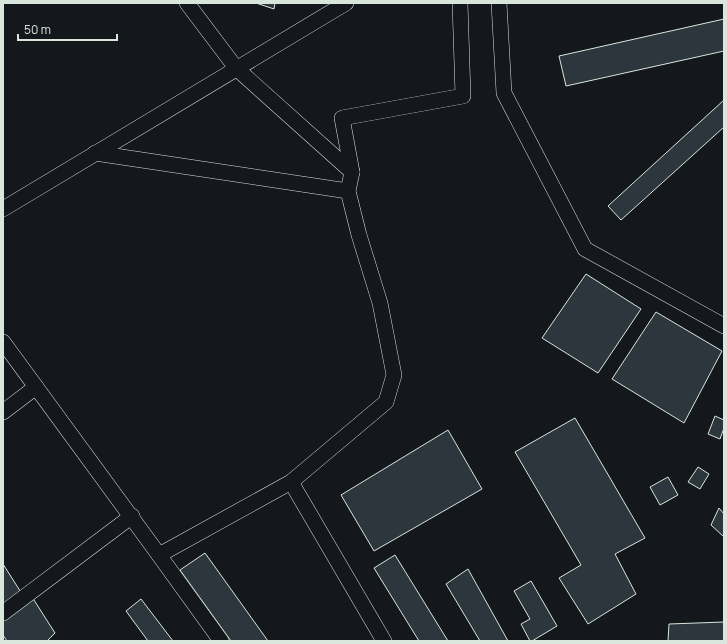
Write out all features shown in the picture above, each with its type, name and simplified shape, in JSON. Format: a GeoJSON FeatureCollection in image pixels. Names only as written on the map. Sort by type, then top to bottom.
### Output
{"type":"FeatureCollection","features":[{"type":"Feature","properties":{"kind":"street"},"geometry":{"type":"LineString","coordinates":[[187,3],[236,68],[352,172]]}},
{"type":"Feature","properties":{"kind":"street"},"geometry":{"type":"LineString","coordinates":[[3,209],[346,3]]}},
{"type":"Feature","properties":{"kind":"street"},"geometry":{"type":"LineString","coordinates":[[159,555],[291,482],[386,402],[394,375],[380,303],[359,235],[348,191],[352,172],[342,118],[463,96],[460,3]]}},
{"type":"Feature","properties":{"kind":"street"},"geometry":{"type":"LineString","coordinates":[[503,5],[504,93],[585,249],[724,326]]}},
{"type":"Feature","properties":{"kind":"street"},"geometry":{"type":"LineString","coordinates":[[95,153],[348,191]]}},
{"type":"Feature","properties":{"kind":"street"},"geometry":{"type":"LineString","coordinates":[[3,342],[132,516],[222,641]]}},
{"type":"Feature","properties":{"kind":"street"},"geometry":{"type":"LineString","coordinates":[[3,412],[36,387]]}},
{"type":"Feature","properties":{"kind":"street"},"geometry":{"type":"LineString","coordinates":[[291,482],[384,641]]}},
{"type":"Feature","properties":{"kind":"street"},"geometry":{"type":"LineString","coordinates":[[3,613],[132,516]]}},
{"type":"Feature","properties":{"kind":"building"},"geometry":{"type":"Polygon","coordinates":[[[256,3],[275,3],[274,9],[256,3]]]}},
{"type":"Feature","properties":{"kind":"building"},"geometry":{"type":"Polygon","coordinates":[[[724,19],[724,51],[566,86],[559,56],[724,19]]]}},
{"type":"Feature","properties":{"kind":"building"},"geometry":{"type":"Polygon","coordinates":[[[724,100],[724,127],[621,220],[608,206],[724,100]]]}},
{"type":"Feature","properties":{"kind":"building"},"geometry":{"type":"Polygon","coordinates":[[[586,274],[641,309],[598,373],[542,338],[586,274]]]}},
{"type":"Feature","properties":{"kind":"building"},"geometry":{"type":"Polygon","coordinates":[[[656,312],[722,351],[684,423],[612,379],[656,312]]]}},
{"type":"Feature","properties":{"kind":"building"},"geometry":{"type":"Polygon","coordinates":[[[715,416],[724,420],[724,428],[720,439],[708,434],[715,416]]]}},
{"type":"Feature","properties":{"kind":"building"},"geometry":{"type":"Polygon","coordinates":[[[575,418],[645,538],[615,554],[636,594],[588,624],[559,578],[581,565],[515,452],[575,418]]]}},
{"type":"Feature","properties":{"kind":"building"},"geometry":{"type":"Polygon","coordinates":[[[448,430],[482,489],[374,551],[341,495],[448,430]]]}},
{"type":"Feature","properties":{"kind":"building"},"geometry":{"type":"Polygon","coordinates":[[[698,467],[709,474],[700,489],[688,482],[698,467]]]}},
{"type":"Feature","properties":{"kind":"building"},"geometry":{"type":"Polygon","coordinates":[[[668,477],[678,495],[660,505],[650,487],[668,477]]]}},
{"type":"Feature","properties":{"kind":"building"},"geometry":{"type":"Polygon","coordinates":[[[719,508],[724,514],[724,537],[711,525],[719,508]]]}},
{"type":"Feature","properties":{"kind":"building"},"geometry":{"type":"Polygon","coordinates":[[[205,553],[268,641],[231,641],[180,570],[205,553]]]}},
{"type":"Feature","properties":{"kind":"building"},"geometry":{"type":"Polygon","coordinates":[[[395,555],[448,641],[419,641],[374,568],[395,555]]]}},
{"type":"Feature","properties":{"kind":"building"},"geometry":{"type":"Polygon","coordinates":[[[3,564],[22,594],[3,607],[3,564]]]}},
{"type":"Feature","properties":{"kind":"building"},"geometry":{"type":"Polygon","coordinates":[[[468,569],[508,641],[480,641],[446,584],[468,569]]]}},
{"type":"Feature","properties":{"kind":"building"},"geometry":{"type":"Polygon","coordinates":[[[531,581],[557,626],[530,641],[521,624],[530,619],[514,591],[531,581]]]}},
{"type":"Feature","properties":{"kind":"building"},"geometry":{"type":"Polygon","coordinates":[[[32,597],[55,633],[47,641],[7,641],[3,635],[3,618],[32,597]]]}},
{"type":"Feature","properties":{"kind":"building"},"geometry":{"type":"Polygon","coordinates":[[[141,599],[173,641],[148,641],[126,611],[141,599]]]}},
{"type":"Feature","properties":{"kind":"building"},"geometry":{"type":"Polygon","coordinates":[[[724,622],[724,641],[668,641],[669,624],[724,622]]]}}]}
